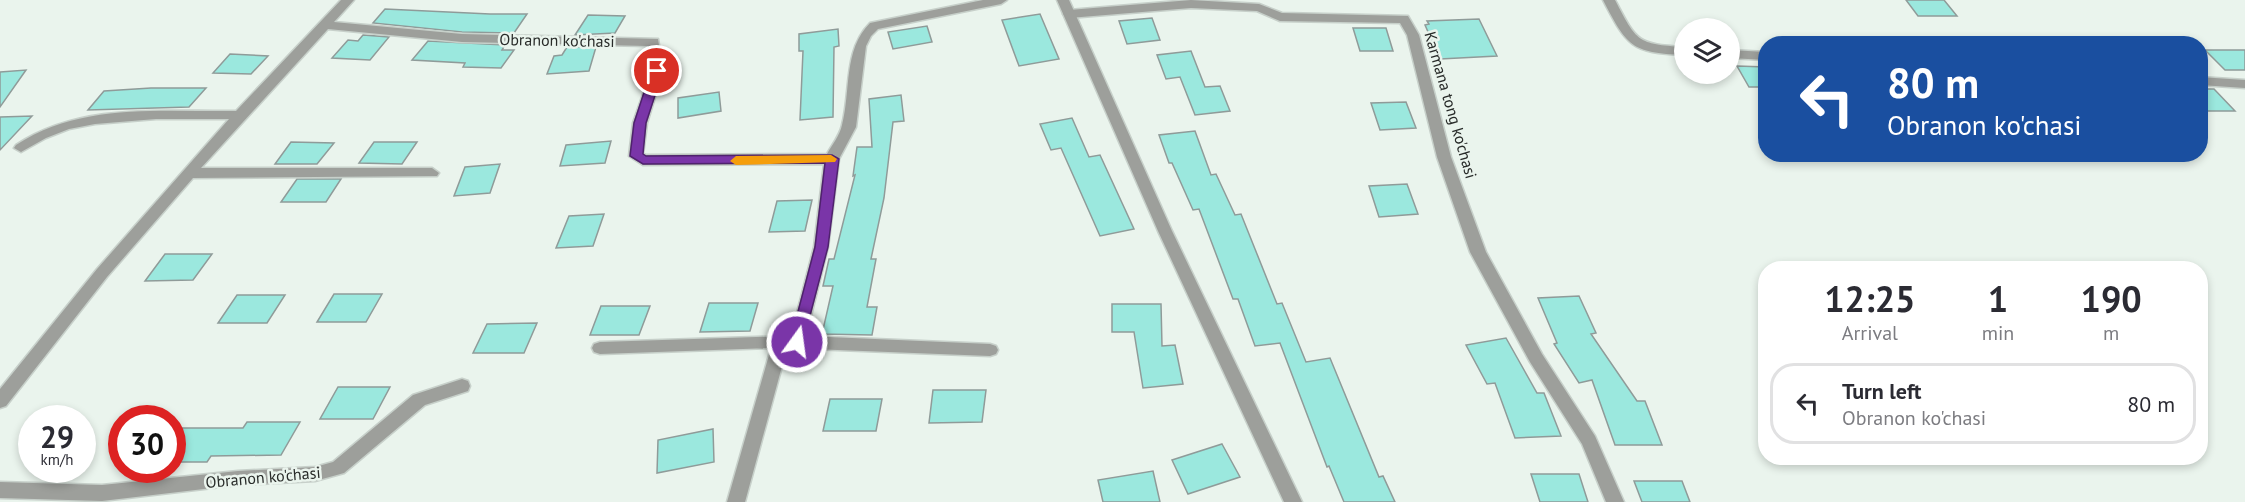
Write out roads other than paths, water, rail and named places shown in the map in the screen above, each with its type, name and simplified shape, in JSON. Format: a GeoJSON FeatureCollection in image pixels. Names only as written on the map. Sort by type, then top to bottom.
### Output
{"type":"FeatureCollection","features":[{"type":"Feature","properties":{"kind":"street"},"geometry":{"type":"LineString","coordinates":[[0,401],[102,273],[240,116],[348,0]]}},
{"type":"Feature","properties":{"kind":"street"},"geometry":{"type":"LineString","coordinates":[[736,502],[822,247],[832,159],[849,127],[860,46],[865,35],[874,26],[1001,0]]}},
{"type":"Feature","properties":{"kind":"street"},"geometry":{"type":"LineString","coordinates":[[1609,0],[1630,40],[1646,49],[1674,50]]}},
{"type":"Feature","properties":{"kind":"street","name":"Karmana tong ko'chasi"},"geometry":{"type":"LineString","coordinates":[[1066,7],[1191,4],[1259,8],[1280,17],[1404,19],[1413,35],[1444,157],[1478,252],[1536,358],[1589,441],[1615,502]]}},
{"type":"Feature","properties":{"kind":"street"},"geometry":{"type":"LineString","coordinates":[[1066,7],[1165,231],[1293,502]]}},
{"type":"Feature","properties":{"kind":"street","name":"Obranon ko'chasi"},"geometry":{"type":"LineString","coordinates":[[326,25],[462,38],[654,42],[657,71],[640,123],[636,156],[643,160],[707,161],[832,159]]}},
{"type":"Feature","properties":{"kind":"street"},"geometry":{"type":"LineString","coordinates":[[1740,55],[1758,56]]}},
{"type":"Feature","properties":{"kind":"street"},"geometry":{"type":"LineString","coordinates":[[2208,82],[2245,84]]}},
{"type":"Feature","properties":{"kind":"street"},"geometry":{"type":"LineString","coordinates":[[21,148],[32,138],[69,123],[93,118],[240,116]]}},
{"type":"Feature","properties":{"kind":"street"},"geometry":{"type":"LineString","coordinates":[[190,173],[432,173]]}},
{"type":"Feature","properties":{"kind":"street"},"geometry":{"type":"LineString","coordinates":[[600,348],[789,342],[990,350]]}},
{"type":"Feature","properties":{"kind":"street","name":"Obranon ko'chasi"},"geometry":{"type":"LineString","coordinates":[[0,490],[102,493],[238,478],[315,474],[338,468],[419,400],[462,386]]}}]}
